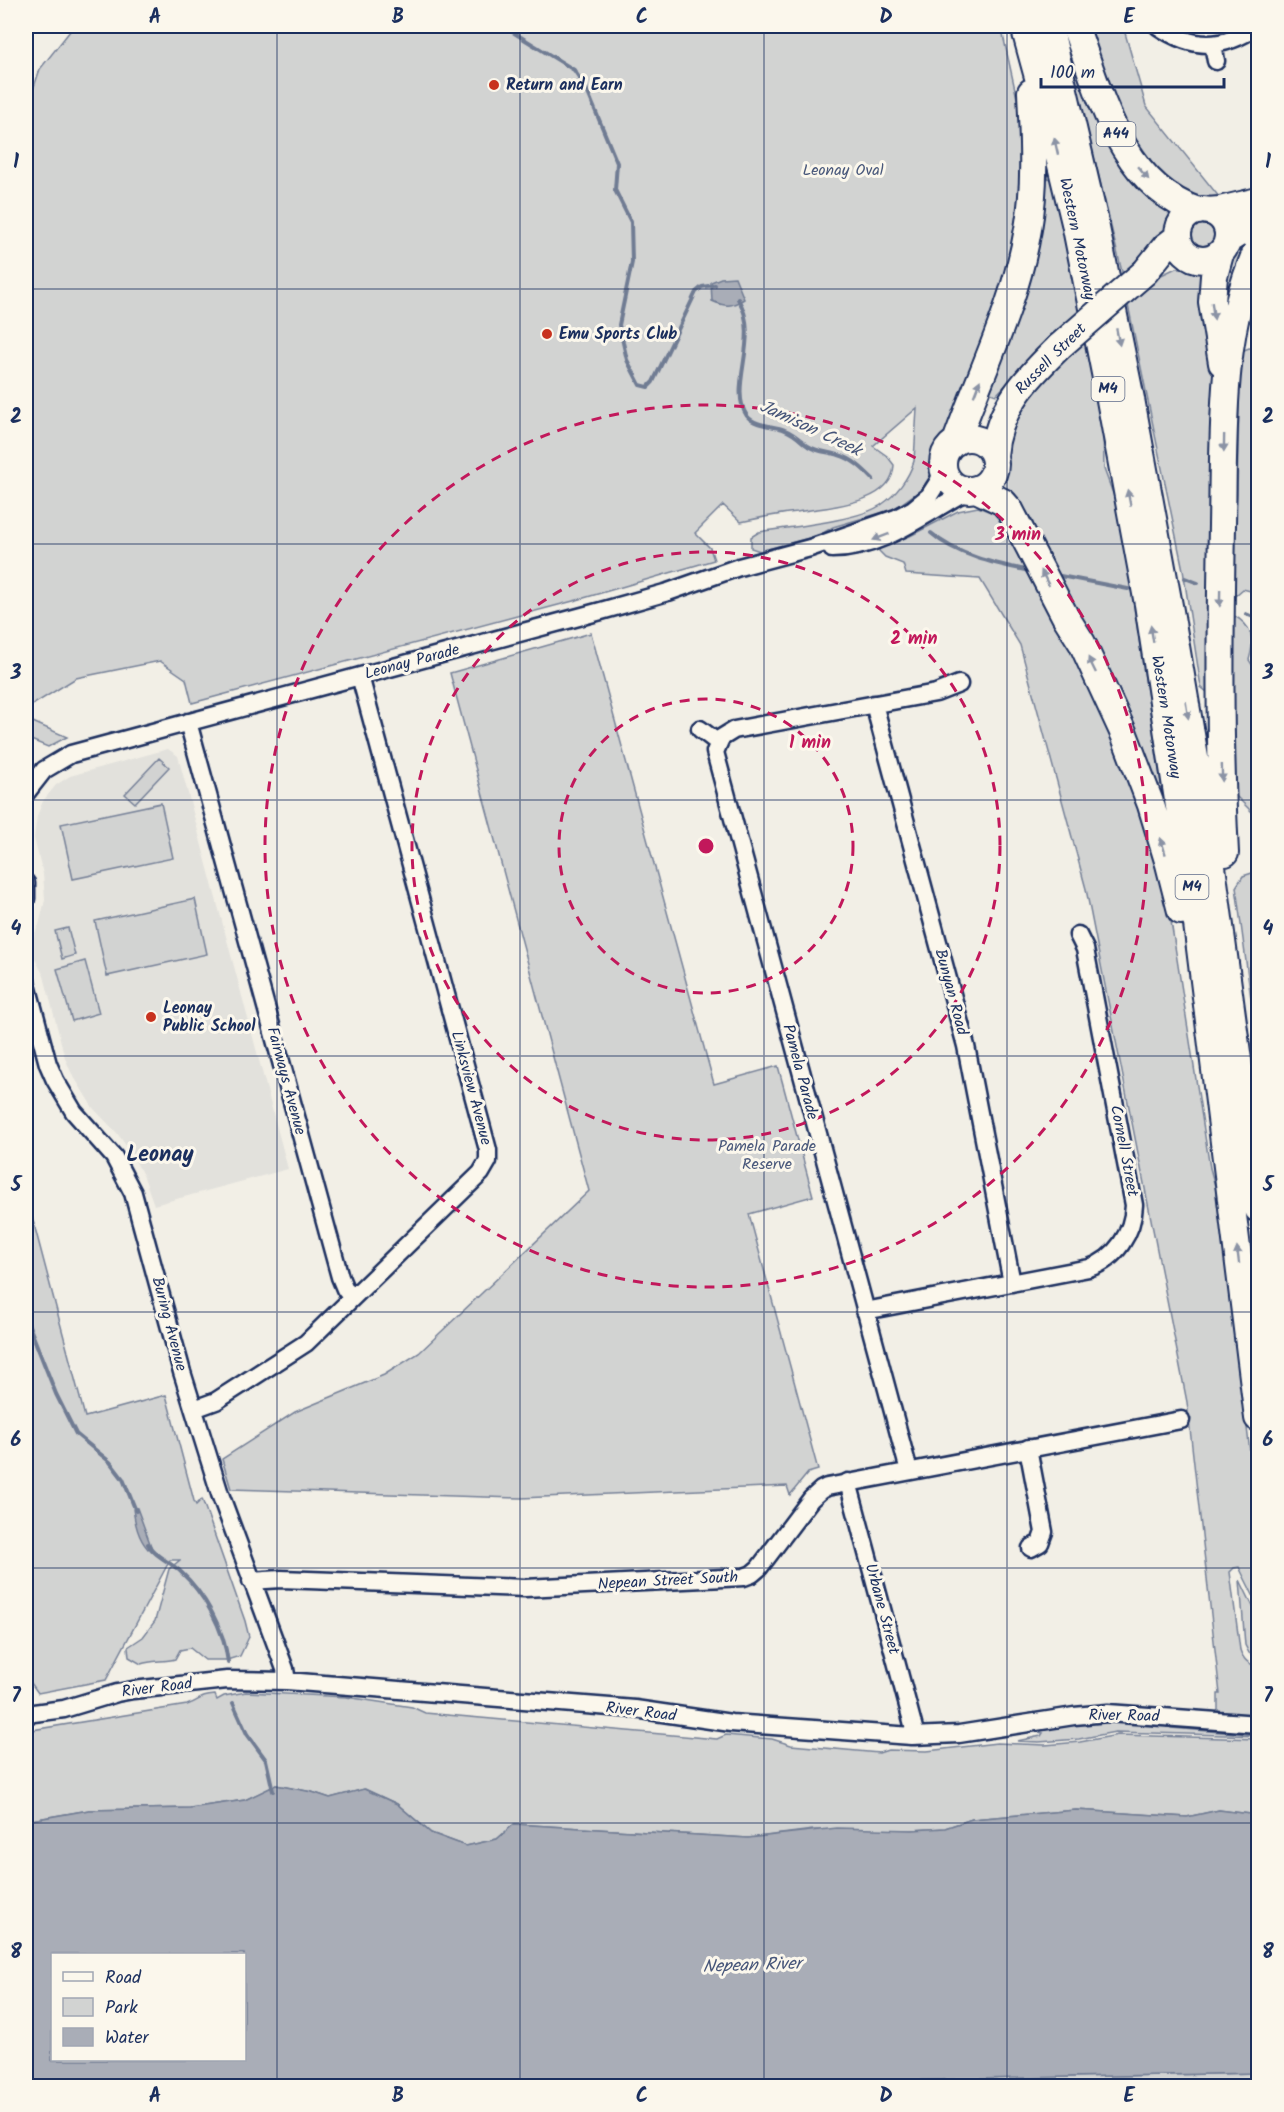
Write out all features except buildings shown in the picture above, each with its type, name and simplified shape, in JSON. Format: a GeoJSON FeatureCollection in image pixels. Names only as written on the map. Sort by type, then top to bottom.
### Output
{"type":"FeatureCollection","features":[{"type":"Feature","properties":{"kind":"highway","name":"M4"},"geometry":{"type":"LineString","coordinates":[[960,441],[1007,307],[1028,231],[1034,147],[1030,86],[1022,26]]}},
{"type":"Feature","properties":{"kind":"highway","name":"Western Motorway"},"geometry":{"type":"LineString","coordinates":[[1022,26],[1049,118],[1075,223],[1105,373],[1150,558]]}},
{"type":"Feature","properties":{"kind":"highway","name":"Western Motorway"},"geometry":{"type":"LineString","coordinates":[[1049,26],[1094,218],[1159,608],[1206,822],[1258,1209]]}},
{"type":"Feature","properties":{"kind":"highway","name":"A44"},"geometry":{"type":"LineString","coordinates":[[1075,26],[1110,120],[1126,150],[1143,173],[1163,193],[1181,205],[1216,214],[1228,230],[1224,247]]}},
{"type":"Feature","properties":{"kind":"highway"},"geometry":{"type":"LineString","coordinates":[[1258,201],[1190,214],[1179,228],[1183,246],[1204,261],[1215,258],[1224,247],[1258,221]]}},
{"type":"Feature","properties":{"kind":"highway","name":"Russell Street"},"geometry":{"type":"LineString","coordinates":[[994,456],[999,430],[1012,399],[1042,364],[1145,272],[1169,261],[1183,246]]}},
{"type":"Feature","properties":{"kind":"highway","name":"M4"},"geometry":{"type":"LineString","coordinates":[[1224,247],[1214,276],[1212,302],[1225,384]]}},
{"type":"Feature","properties":{"kind":"highway","name":"M4"},"geometry":{"type":"LineString","coordinates":[[1253,1170],[1253,1101],[1226,860],[1221,757],[1220,630],[1225,384],[1242,294],[1258,248]]}},
{"type":"Feature","properties":{"kind":"highway","name":"Russell Street"},"geometry":{"type":"LineString","coordinates":[[960,441],[1001,404],[1012,399]]}},
{"type":"Feature","properties":{"kind":"highway"},"geometry":{"type":"LineString","coordinates":[[978,440],[990,449],[994,456],[994,472],[984,486],[962,489],[950,481],[944,468],[946,453],[960,441],[978,440]]}},
{"type":"Feature","properties":{"kind":"highway"},"geometry":{"type":"LineString","coordinates":[[973,489],[1003,502],[1010,510],[1086,652],[1124,734],[1151,806],[1182,915],[1212,1125],[1227,1170]]}},
{"type":"Feature","properties":{"kind":"highway","name":"Western Motorway"},"geometry":{"type":"LineString","coordinates":[[1159,608],[1258,1418]]}},
{"type":"Feature","properties":{"kind":"street"},"geometry":{"type":"LineString","coordinates":[[1158,26],[1184,39],[1213,44],[1233,40],[1257,26]]}},
{"type":"Feature","properties":{"kind":"street"},"geometry":{"type":"LineString","coordinates":[[1213,44],[1216,62]]}},
{"type":"Feature","properties":{"kind":"street","name":"Leonay Parade"},"geometry":{"type":"LineString","coordinates":[[26,793],[39,774],[63,758],[668,592],[739,567],[810,548],[896,518],[913,509],[934,490],[944,468]]}},
{"type":"Feature","properties":{"kind":"street","name":"Leonay Parade"},"geometry":{"type":"LineString","coordinates":[[810,548],[839,549],[866,543],[905,528],[973,489]]}},
{"type":"Feature","properties":{"kind":"street","name":"Linksview Avenue"},"geometry":{"type":"LineString","coordinates":[[194,1408],[216,1401],[299,1348],[486,1166],[488,1155],[360,676]]}},
{"type":"Feature","properties":{"kind":"street"},"geometry":{"type":"LineString","coordinates":[[700,729],[717,742],[725,734],[734,730],[936,693],[959,684]]}},
{"type":"Feature","properties":{"kind":"street","name":"Bunyan Road"},"geometry":{"type":"LineString","coordinates":[[874,704],[966,1046],[1012,1283]]}},
{"type":"Feature","properties":{"kind":"street","name":"Fairways Avenue"},"geometry":{"type":"LineString","coordinates":[[188,723],[340,1277],[352,1298]]}},
{"type":"Feature","properties":{"kind":"street","name":"Pamela Parade"},"geometry":{"type":"LineString","coordinates":[[717,742],[715,757],[909,1471]]}},
{"type":"Feature","properties":{"kind":"street"},"geometry":{"type":"LineString","coordinates":[[26,883],[26,899]]}},
{"type":"Feature","properties":{"kind":"street","name":"Cornell Street"},"geometry":{"type":"LineString","coordinates":[[866,1311],[1100,1264],[1115,1252],[1125,1238],[1134,1213],[1134,1205],[1085,949],[1078,935]]}},
{"type":"Feature","properties":{"kind":"street","name":"Buring Avenue"},"geometry":{"type":"LineString","coordinates":[[26,981],[48,1064],[55,1080],[74,1112],[114,1157],[133,1193],[182,1372],[220,1494],[285,1669],[287,1681]]}},
{"type":"Feature","properties":{"kind":"street","name":"Nepean Street South"},"geometry":{"type":"LineString","coordinates":[[251,1581],[281,1579],[525,1588],[744,1577],[759,1568],[815,1494],[827,1487],[1181,1421]]}},
{"type":"Feature","properties":{"kind":"street"},"geometry":{"type":"LineString","coordinates":[[1028,1448],[1044,1533],[1040,1543],[1031,1548]]}},
{"type":"Feature","properties":{"kind":"street","name":"Urbane Street"},"geometry":{"type":"LineString","coordinates":[[848,1482],[916,1736]]}},
{"type":"Feature","properties":{"kind":"street","name":"River Road"},"geometry":{"type":"LineString","coordinates":[[26,1714],[64,1709],[134,1690],[227,1680],[287,1681],[635,1709],[730,1723],[916,1736],[959,1734],[1108,1713],[1258,1724]]}},
{"type":"Feature","properties":{"kind":"shaded area","name":"Leonay Public School"},"geometry":{"type":"Polygon","coordinates":[[[168,749],[178,756],[288,1169],[154,1205],[144,1177],[130,1151],[117,1133],[93,1108],[71,1072],[65,1058],[44,976],[32,953],[30,943],[39,925],[45,900],[43,874],[34,838],[37,816],[43,801],[56,785],[70,776],[168,749]]]}},
{"type":"Feature","properties":{"kind":"green space","name":"Leonay Oval"},"geometry":{"type":"Polygon","coordinates":[[[74,26],[1001,26],[1020,112],[1022,162],[1017,233],[1008,272],[951,425],[937,451],[931,477],[923,488],[894,509],[833,527],[820,535],[760,551],[751,548],[751,537],[759,532],[840,519],[870,511],[887,501],[905,480],[914,461],[917,408],[873,446],[887,456],[894,465],[891,478],[882,489],[856,502],[741,522],[723,505],[695,533],[710,548],[714,560],[577,600],[192,703],[186,679],[160,661],[76,678],[26,709],[26,110],[40,69],[74,26]]]}},
{"type":"Feature","properties":{"kind":"green space"},"geometry":{"type":"Polygon","coordinates":[[[1087,26],[1123,26],[1146,106],[1220,198],[1184,195],[1161,175],[1122,119],[1087,26]]]}},
{"type":"Feature","properties":{"kind":"green space"},"geometry":{"type":"Polygon","coordinates":[[[1065,32],[1174,209],[1163,238],[1123,276],[1063,34],[1065,32]]]}},
{"type":"Feature","properties":{"kind":"green space"},"geometry":{"type":"Polygon","coordinates":[[[1053,178],[1081,313],[1064,325],[996,395],[985,391],[1042,179],[1053,178]]]}},
{"type":"Feature","properties":{"kind":"green space"},"geometry":{"type":"Polygon","coordinates":[[[1203,222],[1213,226],[1217,236],[1213,246],[1203,250],[1193,246],[1189,236],[1193,226],[1203,222]]]}},
{"type":"Feature","properties":{"kind":"green space"},"geometry":{"type":"Polygon","coordinates":[[[1258,241],[1221,313],[1230,254],[1237,242],[1258,241]]]}},
{"type":"Feature","properties":{"kind":"green space"},"geometry":{"type":"Polygon","coordinates":[[[1176,268],[1204,273],[1217,359],[1208,693],[1201,687],[1183,570],[1127,300],[1153,279],[1176,268]]]}},
{"type":"Feature","properties":{"kind":"green space"},"geometry":{"type":"Polygon","coordinates":[[[1258,279],[1258,330],[1245,317],[1258,279]]]}},
{"type":"Feature","properties":{"kind":"green space"},"geometry":{"type":"Polygon","coordinates":[[[1087,334],[1103,427],[1104,469],[1119,510],[1159,770],[1161,784],[1155,788],[1042,547],[1032,520],[1015,494],[1007,493],[996,483],[1019,404],[1087,334]]]}},
{"type":"Feature","properties":{"kind":"green space"},"geometry":{"type":"Polygon","coordinates":[[[1258,349],[1258,593],[1243,589],[1236,595],[1231,592],[1237,493],[1240,363],[1244,350],[1258,349]]]}},
{"type":"Feature","properties":{"kind":"green space"},"geometry":{"type":"Polygon","coordinates":[[[978,507],[996,514],[1007,524],[1085,668],[1122,751],[1167,896],[1210,1168],[1219,1201],[1258,1517],[1258,1605],[1239,1567],[1230,1572],[1240,1650],[1246,1661],[1258,1666],[1258,1716],[1218,1712],[1218,1694],[1220,1694],[1187,1402],[1086,889],[1020,645],[980,579],[906,574],[903,564],[885,557],[879,551],[879,548],[910,536],[958,511],[978,507]]]}},
{"type":"Feature","properties":{"kind":"green space"},"geometry":{"type":"Polygon","coordinates":[[[1233,615],[1245,624],[1251,634],[1252,646],[1249,660],[1258,674],[1258,818],[1231,791],[1233,615]]]}},
{"type":"Feature","properties":{"kind":"green space","name":"Pamela Parade Reserve"},"geometry":{"type":"Polygon","coordinates":[[[591,633],[714,1084],[778,1066],[813,1196],[749,1214],[818,1470],[808,1473],[790,1495],[787,1486],[521,1498],[231,1489],[222,1459],[295,1412],[384,1375],[419,1353],[589,1191],[450,673],[591,633]]]}},
{"type":"Feature","properties":{"kind":"green space"},"geometry":{"type":"Polygon","coordinates":[[[26,719],[67,737],[48,747],[26,738],[26,719]]]}},
{"type":"Feature","properties":{"kind":"green space"},"geometry":{"type":"Polygon","coordinates":[[[159,758],[169,767],[135,803],[125,794],[159,758]]]}},
{"type":"Feature","properties":{"kind":"green space"},"geometry":{"type":"Polygon","coordinates":[[[161,803],[173,858],[73,879],[61,824],[161,803]]]}},
{"type":"Feature","properties":{"kind":"green space"},"geometry":{"type":"Polygon","coordinates":[[[1258,873],[1258,1051],[1236,887],[1243,876],[1258,873]]]}},
{"type":"Feature","properties":{"kind":"green space"},"geometry":{"type":"Polygon","coordinates":[[[195,899],[207,954],[107,976],[95,921],[195,899]]]}},
{"type":"Feature","properties":{"kind":"green space"},"geometry":{"type":"Polygon","coordinates":[[[68,928],[75,955],[62,959],[55,931],[68,928]]]}},
{"type":"Feature","properties":{"kind":"green space"},"geometry":{"type":"Polygon","coordinates":[[[85,961],[99,1013],[72,1021],[57,969],[85,961]]]}},
{"type":"Feature","properties":{"kind":"green space"},"geometry":{"type":"Polygon","coordinates":[[[26,1194],[85,1417],[166,1395],[194,1501],[196,1505],[202,1499],[245,1621],[249,1637],[240,1656],[227,1660],[205,1660],[190,1648],[180,1650],[175,1659],[171,1660],[141,1664],[129,1657],[128,1647],[143,1637],[155,1621],[169,1569],[180,1560],[170,1560],[106,1680],[38,1693],[26,1676],[26,1194]]]}},
{"type":"Feature","properties":{"kind":"green space"},"geometry":{"type":"Polygon","coordinates":[[[1240,1580],[1258,1617],[1258,1658],[1249,1653],[1245,1645],[1240,1580]]]}},
{"type":"Feature","properties":{"kind":"green space"},"geometry":{"type":"Polygon","coordinates":[[[246,1692],[346,1697],[412,1707],[425,1713],[717,1739],[726,1735],[772,1739],[791,1745],[879,1753],[888,1750],[927,1751],[997,1743],[1045,1745],[1118,1735],[1258,1739],[1258,1815],[1219,1810],[1187,1817],[1076,1810],[972,1819],[945,1828],[813,1830],[748,1838],[515,1824],[497,1839],[466,1846],[431,1833],[397,1804],[365,1789],[330,1798],[276,1785],[245,1800],[190,1808],[89,1810],[26,1821],[26,1731],[187,1705],[203,1697],[215,1695],[217,1700],[224,1696],[246,1692]]]}},
{"type":"Feature","properties":{"kind":"green space"},"geometry":{"type":"Polygon","coordinates":[[[1119,1721],[1168,1723],[1171,1728],[1258,1736],[1115,1732],[1079,1739],[1017,1741],[1041,1736],[1043,1733],[1038,1731],[1058,1726],[1119,1721]]]}},
{"type":"Feature","properties":{"kind":"green space"},"geometry":{"type":"Polygon","coordinates":[[[1258,2073],[1258,2086],[722,2086],[782,2083],[1258,2073]]]}},
{"type":"Feature","properties":{"kind":"water"},"geometry":{"type":"Polygon","coordinates":[[[735,277],[744,299],[728,305],[712,301],[711,282],[721,278],[735,277]]]}},
{"type":"Feature","properties":{"kind":"water"},"geometry":{"type":"Polygon","coordinates":[[[137,1508],[151,1546],[148,1549],[136,1525],[133,1509],[137,1508]]]}},
{"type":"Feature","properties":{"kind":"water","name":"Nepean River"},"geometry":{"type":"Polygon","coordinates":[[[276,1785],[330,1798],[364,1789],[397,1804],[431,1833],[466,1846],[497,1839],[514,1824],[748,1838],[837,1828],[912,1830],[945,1828],[972,1819],[1076,1810],[1187,1817],[1219,1810],[1258,1815],[1258,2073],[722,2086],[26,2086],[26,1821],[89,1810],[190,1808],[245,1800],[276,1785]]]}},
{"type":"Feature","properties":{"kind":"waterway","name":"Jamison Creek"},"geometry":{"type":"LineString","coordinates":[[503,26],[574,70],[586,88],[617,163],[615,190],[631,222],[632,262],[619,325],[627,360],[640,385],[648,387],[653,382],[696,292],[702,287],[715,285]]}},
{"type":"Feature","properties":{"kind":"waterway","name":"Jamison Creek"},"geometry":{"type":"LineString","coordinates":[[738,299],[747,329],[741,391],[742,404],[747,416],[755,422],[781,428],[819,451],[849,459],[873,479]]}},
{"type":"Feature","properties":{"kind":"waterway","name":"Jamison Creek"},"geometry":{"type":"LineString","coordinates":[[931,533],[941,541],[965,553],[1030,571]]}},
{"type":"Feature","properties":{"kind":"waterway","name":"Jamison Creek"},"geometry":{"type":"LineString","coordinates":[[1055,575],[1128,589]]}},
{"type":"Feature","properties":{"kind":"waterway","name":"Jamison Creek"},"geometry":{"type":"LineString","coordinates":[[1185,578],[1198,583]]}},
{"type":"Feature","properties":{"kind":"waterway","name":"Jamison Creek"},"geometry":{"type":"LineString","coordinates":[[1246,614],[1258,619]]}},
{"type":"Feature","properties":{"kind":"waterway"},"geometry":{"type":"LineString","coordinates":[[26,1318],[56,1394],[76,1434],[110,1462],[123,1479],[136,1511]]}},
{"type":"Feature","properties":{"kind":"waterway"},"geometry":{"type":"LineString","coordinates":[[148,1544],[158,1556],[180,1571],[205,1601],[218,1625],[228,1662]]}},
{"type":"Feature","properties":{"kind":"waterway"},"geometry":{"type":"LineString","coordinates":[[233,1703],[247,1734],[266,1760],[273,1791]]}},
{"type":"Feature","properties":{"kind":"place","name":"Return and Earn"},"geometry":{"type":"Point","coordinates":[494,85]}},
{"type":"Feature","properties":{"kind":"place","name":"Emu Sports Club"},"geometry":{"type":"Point","coordinates":[547,334]}},
{"type":"Feature","properties":{"kind":"place","name":"Leonay Public School"},"geometry":{"type":"Point","coordinates":[151,1017]}},
{"type":"Feature","properties":{"kind":"district","name":"Leonay"},"geometry":{"type":"Point","coordinates":[160,1155]}}]}
